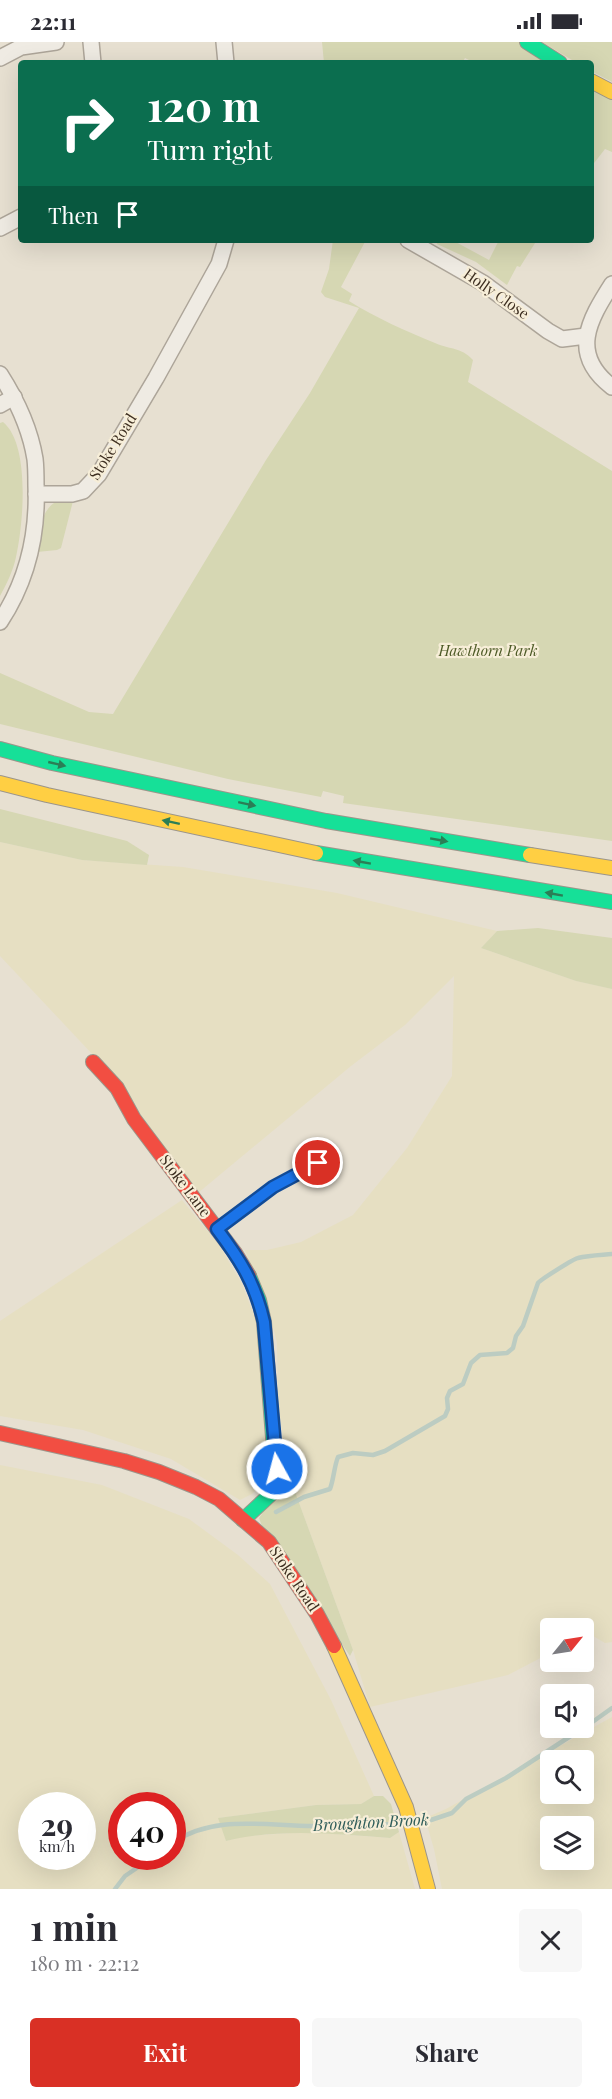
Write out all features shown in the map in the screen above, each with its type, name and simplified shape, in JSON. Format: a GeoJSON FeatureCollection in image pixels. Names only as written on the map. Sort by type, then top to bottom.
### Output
{"type":"FeatureCollection","features":[{"type":"Feature","properties":{"kind":"main road"},"geometry":{"type":"LineString","coordinates":[[527,42],[556,60]]}},
{"type":"Feature","properties":{"kind":"main road"},"geometry":{"type":"LineString","coordinates":[[594,83],[612,92]]}},
{"type":"Feature","properties":{"kind":"main road"},"geometry":{"type":"LineString","coordinates":[[0,749],[52,763],[326,821],[612,868]]}},
{"type":"Feature","properties":{"kind":"main road"},"geometry":{"type":"LineString","coordinates":[[0,783],[319,854],[612,902]]}},
{"type":"Feature","properties":{"kind":"main road","name":"Stoke Lane"},"geometry":{"type":"LineString","coordinates":[[93,1062],[117,1088],[134,1119],[217,1229],[251,1280],[264,1322],[276,1476],[271,1494],[243,1520]]}},
{"type":"Feature","properties":{"kind":"main road","name":"Stoke Road"},"geometry":{"type":"LineString","coordinates":[[0,1433],[123,1461],[159,1472],[219,1499],[269,1542],[317,1614],[343,1662],[406,1807],[428,1889]]}},
{"type":"Feature","properties":{"kind":"street"},"geometry":{"type":"LineString","coordinates":[[0,58],[21,46],[56,42]]}},
{"type":"Feature","properties":{"kind":"street"},"geometry":{"type":"LineString","coordinates":[[91,42],[93,60]]}},
{"type":"Feature","properties":{"kind":"street"},"geometry":{"type":"LineString","coordinates":[[224,42],[226,60]]}},
{"type":"Feature","properties":{"kind":"street"},"geometry":{"type":"LineString","coordinates":[[0,228],[18,219]]}},
{"type":"Feature","properties":{"kind":"street","name":"Stoke Road"},"geometry":{"type":"LineString","coordinates":[[36,494],[72,494],[83,491],[99,474],[156,378],[219,264],[225,243]]}},
{"type":"Feature","properties":{"kind":"street","name":"Holly Close"},"geometry":{"type":"LineString","coordinates":[[413,243],[483,283],[548,332],[562,339],[586,336]]}},
{"type":"Feature","properties":{"kind":"street"},"geometry":{"type":"LineString","coordinates":[[612,284],[593,314],[586,336],[591,361],[601,379],[612,387]]}},
{"type":"Feature","properties":{"kind":"street"},"geometry":{"type":"LineString","coordinates":[[0,374],[24,420],[35,459],[36,520],[30,556],[18,591],[0,622]]}},
{"type":"Feature","properties":{"kind":"street"},"geometry":{"type":"LineString","coordinates":[[0,405],[14,397]]}},
{"type":"Feature","properties":{"kind":"lane"},"geometry":{"type":"LineString","coordinates":[[217,1229],[273,1187],[318,1163]]}},
{"type":"Feature","properties":{"kind":"shaded area"},"geometry":{"type":"Polygon","coordinates":[[[0,842],[82,860],[183,867],[337,893],[497,931],[481,948],[576,981],[612,989],[612,1642],[605,1643],[594,1637],[594,1618],[540,1618],[540,1658],[508,1675],[370,1707],[353,1650],[287,1470],[278,1401],[277,1343],[270,1315],[245,1250],[267,1250],[301,1242],[353,1215],[407,1148],[452,1076],[454,976],[405,1025],[351,1066],[198,1193],[110,1073],[0,956],[0,842]]]}},
{"type":"Feature","properties":{"kind":"shaded area"},"geometry":{"type":"Polygon","coordinates":[[[182,1200],[219,1245],[242,1284],[257,1323],[266,1453],[263,1482],[252,1494],[240,1500],[171,1459],[83,1430],[0,1416],[0,1321],[182,1200]]]}},
{"type":"Feature","properties":{"kind":"shaded area"},"geometry":{"type":"Polygon","coordinates":[[[0,1465],[102,1485],[189,1519],[238,1555],[270,1584],[331,1700],[374,1796],[361,1804],[316,1805],[219,1818],[226,1841],[245,1836],[307,1832],[390,1838],[399,1832],[415,1889],[0,1889],[0,1465]]]}},
{"type":"Feature","properties":{"kind":"shaded area"},"geometry":{"type":"Polygon","coordinates":[[[612,1717],[612,1889],[442,1889],[425,1818],[446,1809],[540,1757],[540,1804],[594,1804],[594,1750],[552,1750],[574,1738],[594,1738],[594,1727],[612,1717]]]}},
{"type":"Feature","properties":{"kind":"green space"},"geometry":{"type":"Polygon","coordinates":[[[322,42],[525,42],[553,60],[469,60],[465,58],[464,60],[324,60],[322,42]]]}},
{"type":"Feature","properties":{"kind":"green space"},"geometry":{"type":"Polygon","coordinates":[[[542,42],[612,42],[612,82],[594,73],[594,60],[572,60],[542,42]]]}},
{"type":"Feature","properties":{"kind":"green space"},"geometry":{"type":"Polygon","coordinates":[[[594,86],[612,100],[612,152],[605,149],[594,163],[594,86]]]}},
{"type":"Feature","properties":{"kind":"green space","name":"Hawthorn Park"},"geometry":{"type":"Polygon","coordinates":[[[333,243],[364,243],[341,287],[352,294],[349,301],[402,329],[464,353],[473,360],[468,382],[612,471],[612,841],[343,803],[344,796],[323,791],[321,797],[228,779],[0,724],[0,673],[89,712],[113,714],[266,460],[310,393],[359,308],[325,297],[321,292],[329,269],[333,243]]]}},
{"type":"Feature","properties":{"kind":"green space"},"geometry":{"type":"Polygon","coordinates":[[[458,243],[489,260],[498,243],[535,243],[520,267],[517,266],[507,285],[476,262],[437,244],[458,243]]]}},
{"type":"Feature","properties":{"kind":"green space"},"geometry":{"type":"Polygon","coordinates":[[[3,422],[12,433],[18,448],[23,486],[19,543],[10,577],[0,596],[0,423],[3,422]]]}},
{"type":"Feature","properties":{"kind":"green space"},"geometry":{"type":"Polygon","coordinates":[[[57,501],[73,501],[61,548],[37,552],[44,517],[51,505],[57,501]]]}},
{"type":"Feature","properties":{"kind":"green space"},"geometry":{"type":"Polygon","coordinates":[[[0,809],[127,841],[149,855],[147,865],[82,860],[0,842],[0,809]]]}},
{"type":"Feature","properties":{"kind":"green space"},"geometry":{"type":"Polygon","coordinates":[[[538,928],[612,938],[612,989],[576,981],[481,948],[497,931],[538,928]]]}},
{"type":"Feature","properties":{"kind":"green space"},"geometry":{"type":"Polygon","coordinates":[[[287,1470],[353,1650],[350,1656],[262,1526],[259,1518],[284,1483],[287,1470]]]}},
{"type":"Feature","properties":{"kind":"green space"},"geometry":{"type":"Polygon","coordinates":[[[374,1796],[383,1796],[391,1804],[399,1832],[390,1838],[287,1833],[226,1841],[218,1818],[316,1805],[361,1804],[374,1796]]]}},
{"type":"Feature","properties":{"kind":"waterway"},"geometry":{"type":"LineString","coordinates":[[276,1512],[304,1497],[330,1489],[338,1457],[353,1453],[373,1455],[385,1451],[445,1416],[450,1391],[463,1384],[471,1363],[480,1355],[507,1353],[513,1348],[538,1283],[576,1259],[612,1254]]}},
{"type":"Feature","properties":{"kind":"waterway","name":"Broughton Brook"},"geometry":{"type":"LineString","coordinates":[[594,1721],[612,1708]]}},
{"type":"Feature","properties":{"kind":"waterway","name":"Broughton Brook"},"geometry":{"type":"LineString","coordinates":[[417,1822],[452,1813],[466,1799],[506,1778],[568,1738]]}},
{"type":"Feature","properties":{"kind":"waterway","name":"Broughton Brook"},"geometry":{"type":"LineString","coordinates":[[186,1835],[205,1828],[240,1824],[347,1826],[405,1823]]}},
{"type":"Feature","properties":{"kind":"waterway","name":"Broughton Brook"},"geometry":{"type":"LineString","coordinates":[[115,1889],[125,1876],[134,1870]]}},
{"type":"Feature","properties":{"kind":"traffic: fast"},"geometry":{"type":"LineString","coordinates":[[527,42],[555,60]]}},
{"type":"Feature","properties":{"kind":"traffic: fast"},"geometry":{"type":"LineString","coordinates":[[0,749],[52,763],[326,821],[530,855]]}},
{"type":"Feature","properties":{"kind":"traffic: fast"},"geometry":{"type":"LineString","coordinates":[[316,853],[612,902]]}},
{"type":"Feature","properties":{"kind":"traffic: fast"},"geometry":{"type":"LineString","coordinates":[[243,1520],[271,1494],[276,1476],[264,1322],[259,1300],[249,1276]]}},
{"type":"Feature","properties":{"kind":"traffic: slow"},"geometry":{"type":"LineString","coordinates":[[594,83],[612,92]]}},
{"type":"Feature","properties":{"kind":"traffic: slow"},"geometry":{"type":"LineString","coordinates":[[0,783],[316,853]]}},
{"type":"Feature","properties":{"kind":"traffic: slow"},"geometry":{"type":"LineString","coordinates":[[530,855],[612,868]]}},
{"type":"Feature","properties":{"kind":"traffic: slow"},"geometry":{"type":"LineString","coordinates":[[334,1646],[406,1807],[428,1889]]}},
{"type":"Feature","properties":{"kind":"traffic: jam"},"geometry":{"type":"LineString","coordinates":[[93,1062],[117,1088],[134,1119],[235,1253],[249,1276]]}},
{"type":"Feature","properties":{"kind":"traffic: jam"},"geometry":{"type":"LineString","coordinates":[[0,1433],[124,1461],[159,1472],[219,1499],[269,1542],[317,1614],[334,1646]]}},
{"type":"Feature","properties":{"kind":"route"},"geometry":{"type":"LineString","coordinates":[[277,1469],[264,1322],[259,1300],[235,1252],[217,1229],[273,1187],[318,1163]]}}]}
